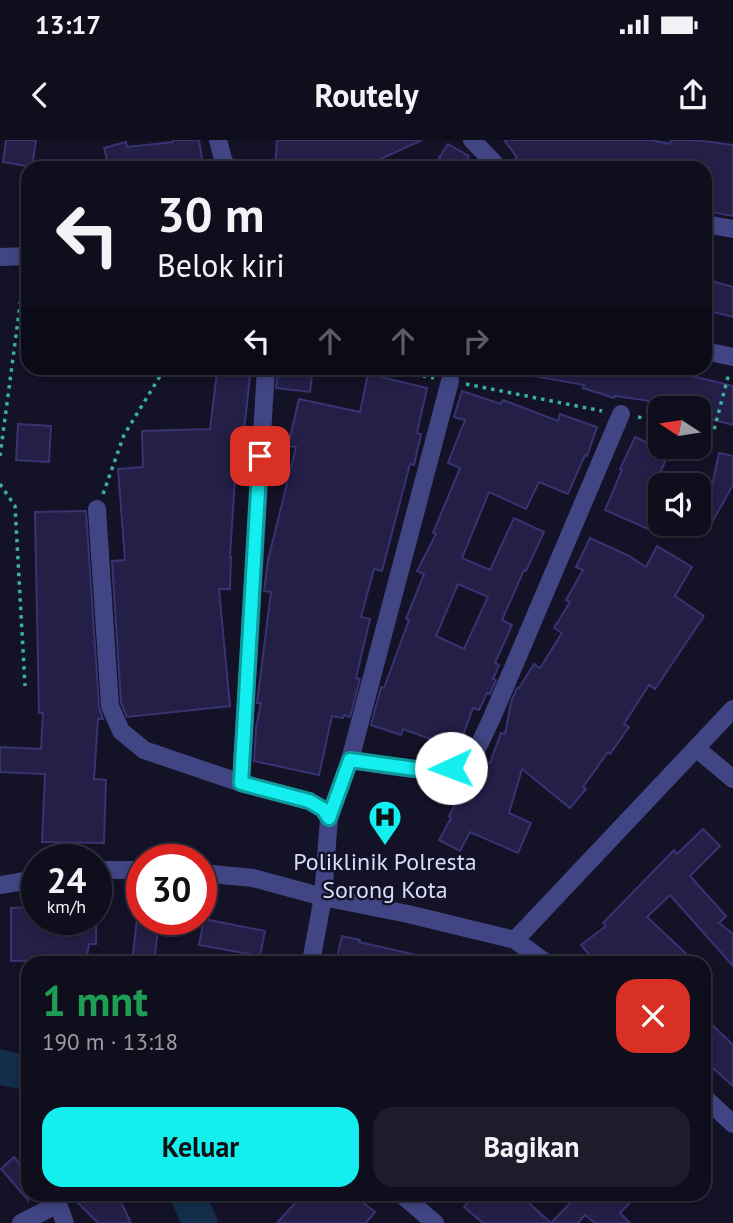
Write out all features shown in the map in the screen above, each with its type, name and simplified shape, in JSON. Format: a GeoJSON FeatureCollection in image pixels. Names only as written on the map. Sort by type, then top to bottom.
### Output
{"type":"FeatureCollection","features":[{"type":"Feature","properties":{"kind":"street"},"geometry":{"type":"LineString","coordinates":[[218,140],[224,161]]}},
{"type":"Feature","properties":{"kind":"street"},"geometry":{"type":"LineString","coordinates":[[472,140],[492,161]]}},
{"type":"Feature","properties":{"kind":"street"},"geometry":{"type":"LineString","coordinates":[[712,225],[733,229]]}},
{"type":"Feature","properties":{"kind":"street"},"geometry":{"type":"LineString","coordinates":[[0,257],[21,256]]}},
{"type":"Feature","properties":{"kind":"street"},"geometry":{"type":"LineString","coordinates":[[712,352],[733,357]]}},
{"type":"Feature","properties":{"kind":"street"},"geometry":{"type":"LineString","coordinates":[[241,783],[266,375]]}},
{"type":"Feature","properties":{"kind":"street"},"geometry":{"type":"LineString","coordinates":[[312,956],[323,897],[329,818],[350,760],[450,382]]}},
{"type":"Feature","properties":{"kind":"street"},"geometry":{"type":"LineString","coordinates":[[350,760],[430,771],[451,768],[472,756],[490,722],[621,414]]}},
{"type":"Feature","properties":{"kind":"street"},"geometry":{"type":"LineString","coordinates":[[97,509],[110,706],[121,731],[144,750],[241,783],[309,801],[323,809],[329,818]]}},
{"type":"Feature","properties":{"kind":"street"},"geometry":{"type":"LineString","coordinates":[[515,940],[733,709]]}},
{"type":"Feature","properties":{"kind":"street"},"geometry":{"type":"LineString","coordinates":[[696,748],[733,779]]}},
{"type":"Feature","properties":{"kind":"street"},"geometry":{"type":"LineString","coordinates":[[217,875],[253,878],[323,897],[515,940],[537,956]]}},
{"type":"Feature","properties":{"kind":"street"},"geometry":{"type":"LineString","coordinates":[[0,885],[21,882]]}},
{"type":"Feature","properties":{"kind":"street"},"geometry":{"type":"LineString","coordinates":[[711,1104],[733,1124]]}},
{"type":"Feature","properties":{"kind":"street"},"geometry":{"type":"LineString","coordinates":[[21,1223],[51,1201]]}},
{"type":"Feature","properties":{"kind":"street"},"geometry":{"type":"LineString","coordinates":[[55,1201],[65,1223]]}},
{"type":"Feature","properties":{"kind":"street"},"geometry":{"type":"LineString","coordinates":[[409,1201],[435,1223]]}},
{"type":"Feature","properties":{"kind":"path"},"geometry":{"type":"LineString","coordinates":[[0,456],[21,300]]}},
{"type":"Feature","properties":{"kind":"path"},"geometry":{"type":"LineString","coordinates":[[711,429],[714,430],[733,357]]}},
{"type":"Feature","properties":{"kind":"path"},"geometry":{"type":"LineString","coordinates":[[97,509],[124,435],[160,375]]}},
{"type":"Feature","properties":{"kind":"path"},"geometry":{"type":"LineString","coordinates":[[416,375],[648,419]]}},
{"type":"Feature","properties":{"kind":"path"},"geometry":{"type":"LineString","coordinates":[[0,484],[15,506],[25,686]]}},
{"type":"Feature","properties":{"kind":"building"},"geometry":{"type":"Polygon","coordinates":[[[6,140],[36,140],[33,161],[21,161],[21,165],[3,162],[6,140]]]}},
{"type":"Feature","properties":{"kind":"building"},"geometry":{"type":"Polygon","coordinates":[[[199,140],[202,161],[107,161],[104,148],[126,142],[127,147],[199,140]]]}},
{"type":"Feature","properties":{"kind":"building"},"geometry":{"type":"Polygon","coordinates":[[[277,140],[422,140],[376,161],[276,161],[277,140]]]}},
{"type":"Feature","properties":{"kind":"building"},"geometry":{"type":"Polygon","coordinates":[[[504,140],[651,140],[670,144],[671,140],[695,140],[733,145],[733,216],[712,212],[712,161],[514,161],[517,157],[504,140]]]}},
{"type":"Feature","properties":{"kind":"building"},"geometry":{"type":"Polygon","coordinates":[[[448,144],[469,156],[466,161],[444,161],[439,158],[448,144]]]}},
{"type":"Feature","properties":{"kind":"building"},"geometry":{"type":"Polygon","coordinates":[[[712,281],[733,287],[733,317],[712,312],[712,281]]]}},
{"type":"Feature","properties":{"kind":"building"},"geometry":{"type":"Polygon","coordinates":[[[217,375],[250,376],[242,449],[237,448],[230,589],[219,589],[230,706],[127,717],[121,703],[112,561],[125,560],[118,469],[143,467],[142,431],[210,429],[217,375]]]}},
{"type":"Feature","properties":{"kind":"building"},"geometry":{"type":"Polygon","coordinates":[[[277,375],[312,375],[310,392],[276,388],[277,375]]]}},
{"type":"Feature","properties":{"kind":"building"},"geometry":{"type":"Polygon","coordinates":[[[368,375],[427,388],[417,433],[421,434],[414,465],[410,464],[382,571],[374,569],[361,617],[370,619],[356,678],[360,679],[350,717],[332,716],[319,775],[254,761],[261,703],[257,703],[271,592],[264,591],[268,560],[296,447],[288,446],[299,399],[360,412],[368,375]]]}},
{"type":"Feature","properties":{"kind":"building"},"geometry":{"type":"Polygon","coordinates":[[[533,375],[688,375],[733,386],[733,425],[711,419],[711,396],[648,396],[648,401],[614,398],[583,388],[584,385],[533,375]]]}},
{"type":"Feature","properties":{"kind":"building"},"geometry":{"type":"Polygon","coordinates":[[[462,391],[501,404],[503,400],[558,421],[560,414],[597,427],[587,456],[585,455],[568,494],[539,482],[526,509],[489,492],[462,558],[490,570],[514,518],[544,532],[502,620],[512,625],[495,663],[499,665],[493,679],[496,680],[479,710],[473,708],[458,749],[403,729],[401,735],[371,725],[381,687],[384,688],[424,574],[417,571],[436,534],[433,533],[460,468],[448,463],[465,420],[454,417],[462,391]],[[458,584],[436,636],[464,649],[488,597],[458,584]]]}},
{"type":"Feature","properties":{"kind":"building"},"geometry":{"type":"Polygon","coordinates":[[[18,424],[51,426],[49,462],[16,460],[18,424]]]}},
{"type":"Feature","properties":{"kind":"building"},"geometry":{"type":"Polygon","coordinates":[[[635,437],[648,443],[648,459],[666,459],[660,473],[648,473],[648,529],[605,510],[622,470],[620,469],[635,437]]]}},
{"type":"Feature","properties":{"kind":"building"},"geometry":{"type":"Polygon","coordinates":[[[719,453],[733,456],[733,485],[711,524],[711,491],[719,453]]]}},
{"type":"Feature","properties":{"kind":"building"},"geometry":{"type":"Polygon","coordinates":[[[86,511],[99,707],[103,719],[98,719],[94,779],[106,780],[104,843],[42,842],[45,774],[0,772],[0,747],[41,749],[43,713],[39,713],[35,512],[86,511]]]}},
{"type":"Feature","properties":{"kind":"building"},"geometry":{"type":"Polygon","coordinates":[[[590,538],[646,567],[657,546],[692,567],[675,596],[704,616],[655,689],[649,685],[624,724],[629,727],[610,754],[608,752],[583,787],[586,789],[570,808],[522,769],[509,813],[531,823],[518,853],[470,832],[460,851],[439,840],[468,781],[479,787],[501,733],[505,734],[511,702],[517,688],[534,664],[540,668],[562,633],[554,628],[570,602],[566,600],[583,570],[576,567],[590,538]]]}},
{"type":"Feature","properties":{"kind":"building"},"geometry":{"type":"Polygon","coordinates":[[[703,829],[720,846],[690,876],[726,916],[719,923],[733,934],[733,966],[670,895],[647,917],[689,956],[590,956],[581,945],[606,926],[603,923],[674,850],[677,854],[703,829]]]}},
{"type":"Feature","properties":{"kind":"building"},"geometry":{"type":"Polygon","coordinates":[[[11,908],[21,908],[21,935],[96,935],[96,944],[89,944],[87,956],[21,956],[21,961],[11,961],[11,908]]]}},
{"type":"Feature","properties":{"kind":"building"},"geometry":{"type":"Polygon","coordinates":[[[217,922],[265,931],[260,956],[199,945],[201,935],[217,935],[217,922]]]}},
{"type":"Feature","properties":{"kind":"building"},"geometry":{"type":"Polygon","coordinates":[[[135,935],[157,935],[155,956],[133,956],[135,935]]]}},
{"type":"Feature","properties":{"kind":"building"},"geometry":{"type":"Polygon","coordinates":[[[342,936],[421,956],[337,956],[342,936]]]}},
{"type":"Feature","properties":{"kind":"building"},"geometry":{"type":"Polygon","coordinates":[[[711,1024],[733,1045],[733,1086],[711,1066],[711,1024]]]}},
{"type":"Feature","properties":{"kind":"building"},"geometry":{"type":"Polygon","coordinates":[[[14,1157],[21,1166],[21,1192],[1,1169],[14,1157]]]}},
{"type":"Feature","properties":{"kind":"building"},"geometry":{"type":"Polygon","coordinates":[[[76,1201],[120,1201],[131,1223],[98,1223],[76,1201]]]}},
{"type":"Feature","properties":{"kind":"building"},"geometry":{"type":"Polygon","coordinates":[[[297,1201],[361,1201],[375,1212],[366,1223],[277,1223],[297,1201]]]}},
{"type":"Feature","properties":{"kind":"building"},"geometry":{"type":"Polygon","coordinates":[[[469,1201],[527,1201],[551,1223],[483,1223],[464,1207],[469,1201]]]}},
{"type":"Feature","properties":{"kind":"building"},"geometry":{"type":"Polygon","coordinates":[[[572,1201],[631,1201],[620,1213],[630,1223],[595,1223],[585,1215],[578,1223],[551,1223],[572,1201]]]}},
{"type":"Feature","properties":{"kind":"waterway"},"geometry":{"type":"LineString","coordinates":[[0,1067],[21,1072]]}},
{"type":"Feature","properties":{"kind":"waterway"},"geometry":{"type":"LineString","coordinates":[[190,1201],[200,1223]]}},
{"type":"Feature","properties":{"kind":"place","name":"Poliklinik Polresta Sorong Kota"},"geometry":{"type":"Point","coordinates":[385,847]}},
{"type":"Feature","properties":{"kind":"route"},"geometry":{"type":"LineString","coordinates":[[260,456],[241,783],[309,801],[323,809],[329,818],[350,760],[430,771],[451,768]]}}]}
